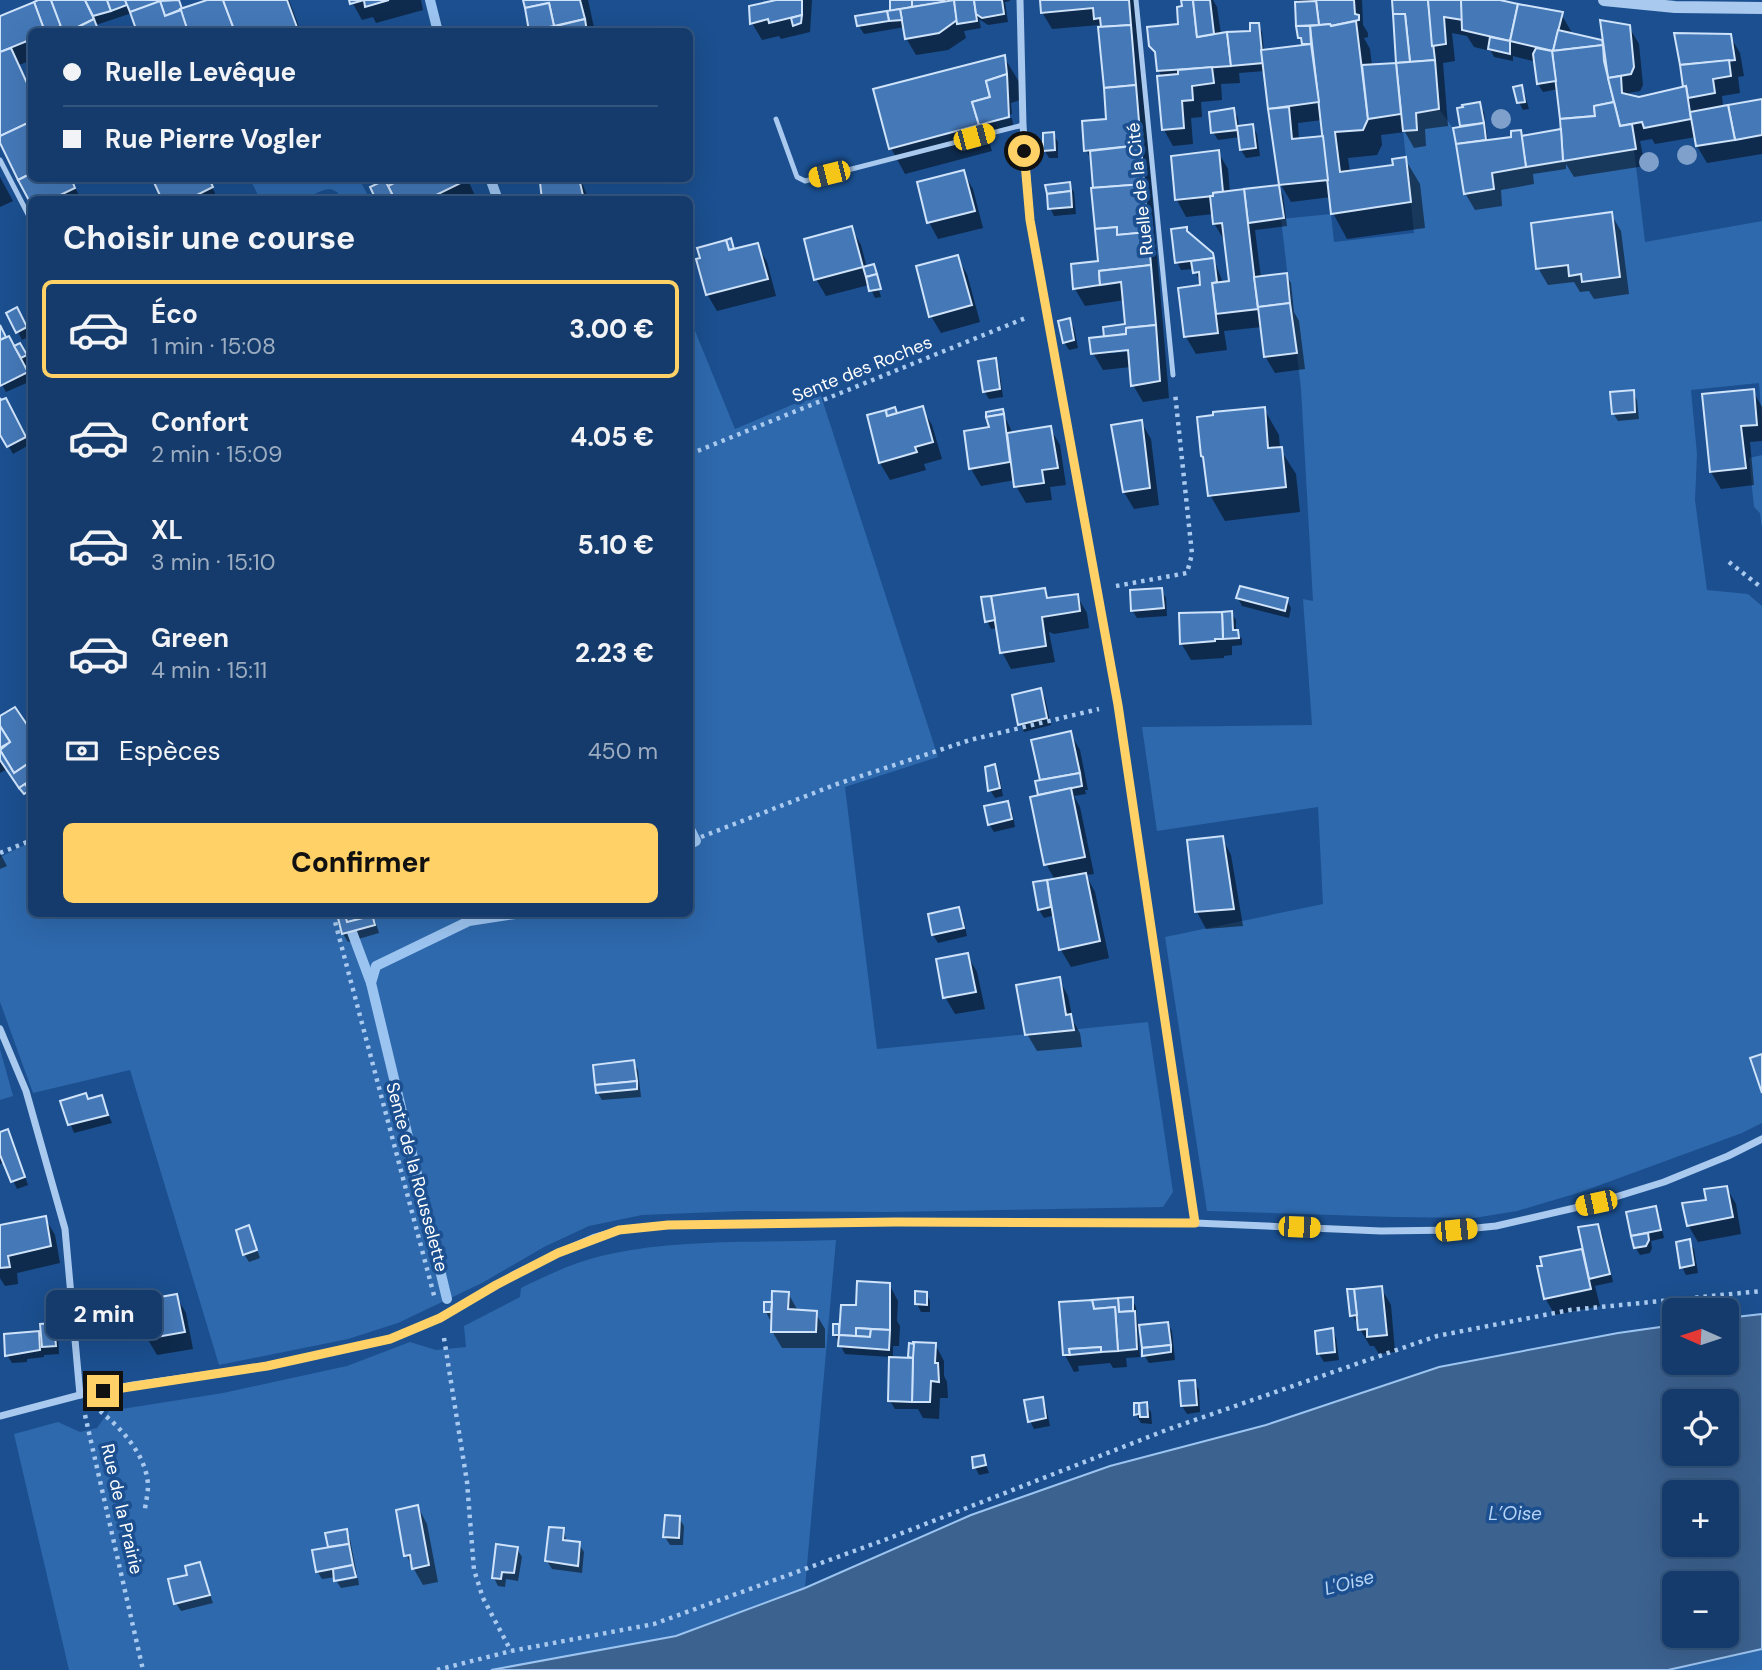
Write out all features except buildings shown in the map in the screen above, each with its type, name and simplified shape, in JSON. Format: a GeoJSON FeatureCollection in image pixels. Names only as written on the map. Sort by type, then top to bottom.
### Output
{"type":"FeatureCollection","features":[{"type":"Feature","properties":{"kind":"street"},"geometry":{"type":"LineString","coordinates":[[1020,0],[1023,125],[1030,220],[1118,705],[1195,1223]]}},
{"type":"Feature","properties":{"kind":"street"},"geometry":{"type":"LineString","coordinates":[[1604,0],[1675,7],[1762,8]]}},
{"type":"Feature","properties":{"kind":"street"},"geometry":{"type":"LineString","coordinates":[[0,1029],[26,1091],[65,1229],[80,1395]]}},
{"type":"Feature","properties":{"kind":"street"},"geometry":{"type":"LineString","coordinates":[[0,1416],[80,1395],[267,1366],[390,1339],[440,1318],[513,1275],[558,1253],[619,1230],[668,1225],[896,1222],[1195,1223],[1381,1231],[1456,1230],[1496,1226],[1596,1203],[1664,1181],[1728,1156],[1762,1139]]}},
{"type":"Feature","properties":{"kind":"lane","name":"Ruelle de la Cité"},"geometry":{"type":"LineString","coordinates":[[1136,0],[1173,375]]}},
{"type":"Feature","properties":{"kind":"lane"},"geometry":{"type":"LineString","coordinates":[[776,118],[797,177],[805,181],[1023,125]]}},
{"type":"Feature","properties":{"kind":"lane"},"geometry":{"type":"LineString","coordinates":[[0,160],[28,214]]}},
{"type":"Feature","properties":{"kind":"path","name":"Sente des Roches"},"geometry":{"type":"LineString","coordinates":[[693,453],[1045,310]]}},
{"type":"Feature","properties":{"kind":"path"},"geometry":{"type":"LineString","coordinates":[[1098,589],[1187,573],[1192,554],[1173,375]]}},
{"type":"Feature","properties":{"kind":"path"},"geometry":{"type":"LineString","coordinates":[[1728,562],[1762,589]]}},
{"type":"Feature","properties":{"kind":"path"},"geometry":{"type":"LineString","coordinates":[[701,837],[838,784],[970,740],[1118,705]]}},
{"type":"Feature","properties":{"kind":"path"},"geometry":{"type":"LineString","coordinates":[[0,853],[28,841]]}},
{"type":"Feature","properties":{"kind":"path","name":"Sente de la Rousselette"},"geometry":{"type":"LineString","coordinates":[[334,917],[440,1318],[455,1394],[467,1482],[474,1570],[483,1598],[511,1651]]}},
{"type":"Feature","properties":{"kind":"path"},"geometry":{"type":"LineString","coordinates":[[437,1670],[511,1651],[654,1625],[887,1539],[1170,1429],[1437,1336],[1570,1310],[1762,1291]]}},
{"type":"Feature","properties":{"kind":"path"},"geometry":{"type":"LineString","coordinates":[[80,1395],[113,1422],[140,1455],[148,1485],[145,1508]]}},
{"type":"Feature","properties":{"kind":"path","name":"Rue de la Prairie"},"geometry":{"type":"LineString","coordinates":[[80,1395],[143,1670]]}},
{"type":"Feature","properties":{"kind":"shaded area"},"geometry":{"type":"Polygon","coordinates":[[[1439,109],[1453,128],[1464,194],[1494,189],[1492,173],[1634,149],[1645,242],[1762,221],[1762,422],[1759,383],[1691,390],[1697,454],[1695,500],[1707,590],[1748,594],[1762,606],[1762,1123],[1742,1133],[1581,1192],[1517,1211],[1474,1218],[1207,1211],[1165,937],[1323,904],[1318,807],[1157,831],[1142,727],[1312,725],[1303,599],[1313,601],[1301,389],[1281,219],[1331,214],[1334,242],[1414,233],[1403,131],[1417,130],[1416,113],[1439,109]],[[1612,212],[1531,223],[1537,269],[1568,265],[1569,276],[1581,274],[1582,282],[1620,277],[1612,212]]]}},
{"type":"Feature","properties":{"kind":"shaded area"},"geometry":{"type":"Polygon","coordinates":[[[252,182],[361,182],[368,196],[340,196],[329,189],[310,196],[258,196],[252,182]]]}},
{"type":"Feature","properties":{"kind":"shaded area"},"geometry":{"type":"Polygon","coordinates":[[[695,331],[735,429],[820,393],[938,757],[845,787],[877,1049],[1148,1022],[1173,1192],[1163,1207],[887,1212],[742,1211],[642,1215],[589,1226],[544,1247],[482,1283],[398,1323],[348,1339],[219,1365],[130,1070],[33,1093],[0,1002],[0,857],[28,843],[28,917],[693,917],[695,331]]]}},
{"type":"Feature","properties":{"kind":"shaded area"},"geometry":{"type":"Polygon","coordinates":[[[1762,455],[1762,528],[1760,513],[1754,507],[1749,458],[1762,455]]]}},
{"type":"Feature","properties":{"kind":"shaded area"},"geometry":{"type":"Polygon","coordinates":[[[0,1049],[13,1096],[0,1100],[0,1049]]]}},
{"type":"Feature","properties":{"kind":"shaded area"},"geometry":{"type":"Polygon","coordinates":[[[836,1240],[805,1588],[676,1636],[491,1670],[69,1670],[14,1434],[58,1422],[80,1432],[97,1428],[109,1411],[223,1393],[347,1366],[410,1342],[436,1350],[466,1347],[464,1326],[520,1297],[521,1288],[580,1262],[601,1256],[658,1246],[836,1240]]]}},
{"type":"Feature","properties":{"kind":"shaded area"},"geometry":{"type":"Polygon","coordinates":[[[1762,1649],[1762,1670],[1668,1670],[1762,1649]]]}},
{"type":"Feature","properties":{"kind":"water","name":"L’Oise"},"geometry":{"type":"Polygon","coordinates":[[[1762,1314],[1762,1649],[1668,1670],[491,1670],[676,1636],[805,1588],[971,1515],[1110,1466],[1266,1425],[1439,1367],[1662,1327],[1662,1376],[1740,1376],[1740,1317],[1762,1314]]]}},
{"type":"Feature","properties":{"kind":"waterway"},"geometry":{"type":"LineString","coordinates":[[430,0],[437,28]]}},
{"type":"Feature","properties":{"kind":"waterway"},"geometry":{"type":"LineString","coordinates":[[491,182],[497,196]]}},
{"type":"Feature","properties":{"kind":"waterway"},"geometry":{"type":"LineString","coordinates":[[693,835],[696,841],[693,842]]}},
{"type":"Feature","properties":{"kind":"waterway"},"geometry":{"type":"LineString","coordinates":[[447,1299],[371,983],[376,966],[469,921],[495,917]]}},
{"type":"Feature","properties":{"kind":"waterway"},"geometry":{"type":"LineString","coordinates":[[352,932],[371,983]]}},
{"type":"Feature","properties":{"kind":"route"},"geometry":{"type":"LineString","coordinates":[[103,1391],[267,1366],[390,1339],[440,1318],[513,1275],[558,1253],[619,1230],[668,1225],[896,1222],[1195,1223],[1118,705],[1045,310],[1030,220],[1024,151]]}},
{"type":"Feature","properties":{"kind":"water label","name":"L'Oise"},"geometry":{"type":"Point","coordinates":[1349,1582]}}]}
